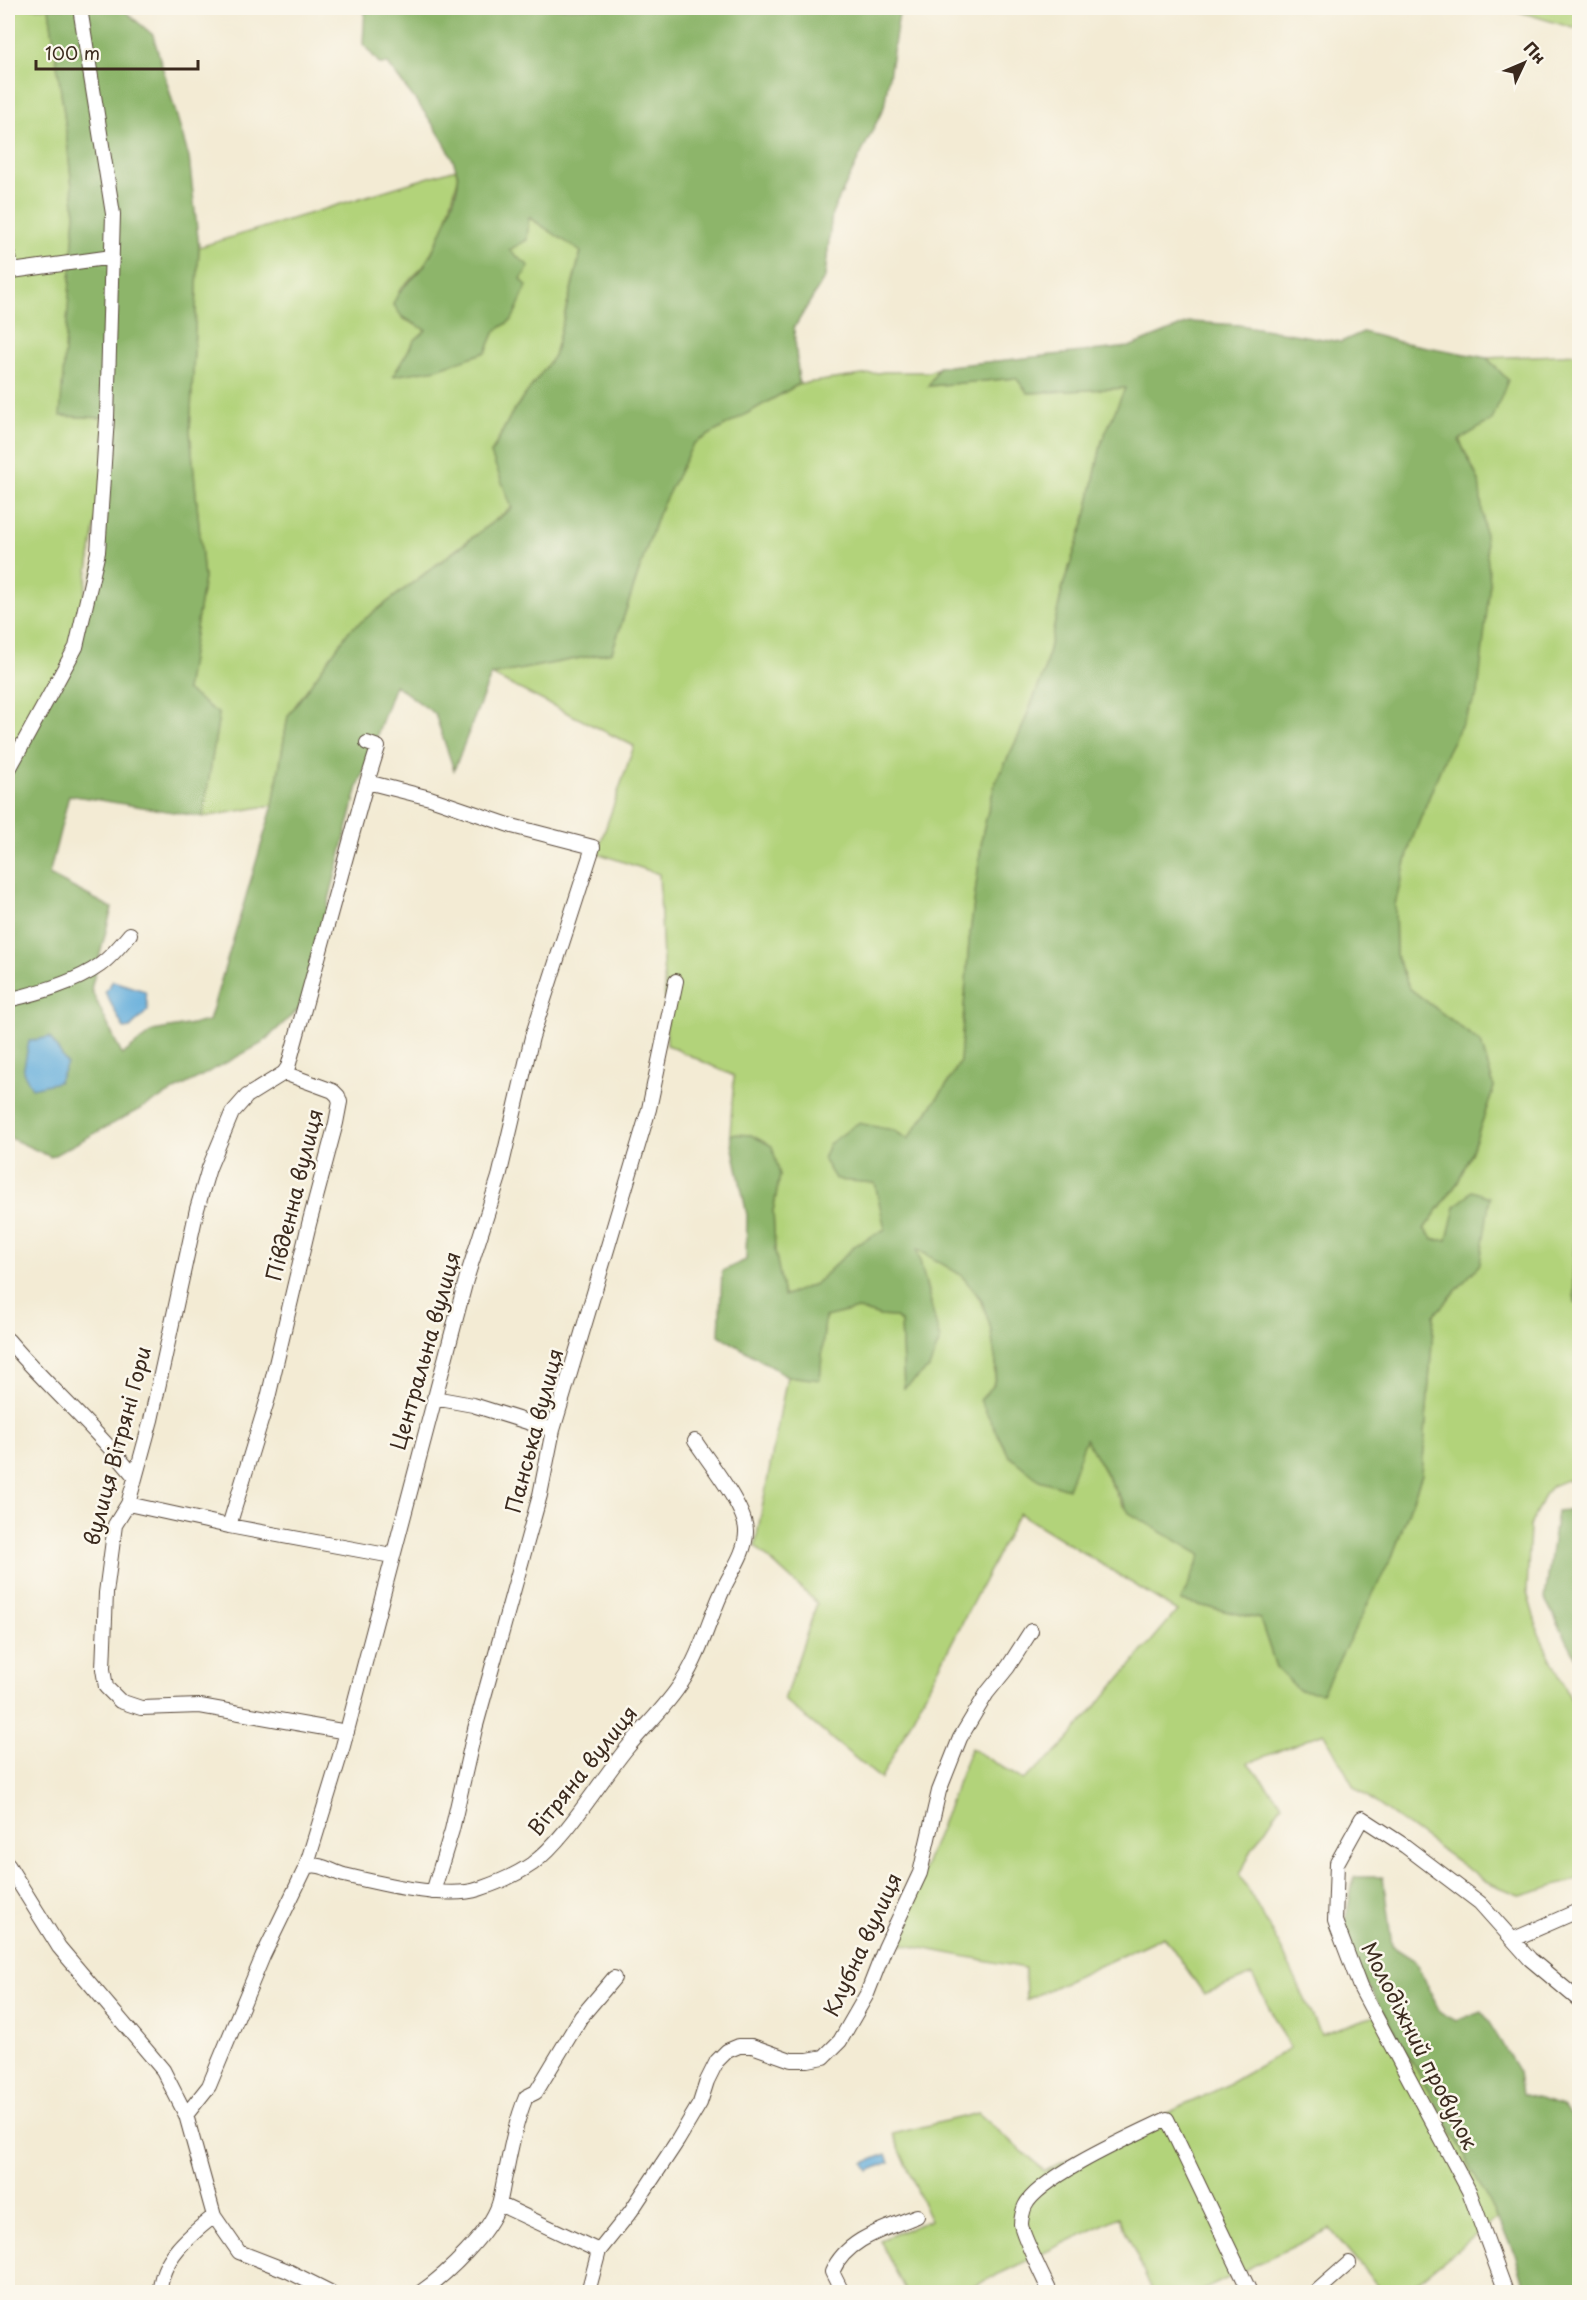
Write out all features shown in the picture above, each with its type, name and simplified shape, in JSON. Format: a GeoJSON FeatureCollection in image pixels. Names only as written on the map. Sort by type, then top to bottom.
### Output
{"type":"FeatureCollection","features":[{"type":"Feature","properties":{"kind":"street"},"geometry":{"type":"LineString","coordinates":[[8,771],[76,647],[98,552],[107,418],[113,214],[80,8]]}},
{"type":"Feature","properties":{"kind":"street"},"geometry":{"type":"LineString","coordinates":[[8,252],[12,271],[112,256]]}},
{"type":"Feature","properties":{"kind":"street"},"geometry":{"type":"LineString","coordinates":[[284,1073],[288,1067],[378,747],[367,743]]}},
{"type":"Feature","properties":{"kind":"street","name":"Центральна вулиця"},"geometry":{"type":"LineString","coordinates":[[306,1867],[347,1732],[466,1280],[499,1177],[532,1037],[593,847],[512,826],[430,798],[367,782]]}},
{"type":"Feature","properties":{"kind":"street"},"geometry":{"type":"LineString","coordinates":[[8,1000],[88,973],[103,963],[130,934]]}},
{"type":"Feature","properties":{"kind":"street","name":"Панська вулиця"},"geometry":{"type":"LineString","coordinates":[[433,1892],[452,1830],[478,1718],[540,1495],[553,1430],[649,1109],[676,981]]}},
{"type":"Feature","properties":{"kind":"street","name":"вулиця Вітряні Гори"},"geometry":{"type":"LineString","coordinates":[[284,1073],[247,1096],[232,1113],[222,1134],[197,1209],[151,1420],[128,1504],[115,1525],[110,1547],[105,1593],[103,1669],[106,1688],[120,1701],[141,1707],[200,1706],[347,1732]]}},
{"type":"Feature","properties":{"kind":"street","name":"Південна вулиця"},"geometry":{"type":"LineString","coordinates":[[229,1526],[268,1398],[340,1102],[333,1091],[284,1073]]}},
{"type":"Feature","properties":{"kind":"street"},"geometry":{"type":"LineString","coordinates":[[8,1340],[40,1378],[113,1450],[134,1476]]}},
{"type":"Feature","properties":{"kind":"street"},"geometry":{"type":"LineString","coordinates":[[435,1398],[473,1405],[553,1430]]}},
{"type":"Feature","properties":{"kind":"street","name":"Вітряна вулиця"},"geometry":{"type":"LineString","coordinates":[[306,1867],[315,1864],[341,1874],[433,1892],[476,1890],[505,1879],[533,1863],[563,1833],[606,1774],[682,1682],[744,1547],[747,1530],[742,1515],[730,1492],[695,1441]]}},
{"type":"Feature","properties":{"kind":"street"},"geometry":{"type":"LineString","coordinates":[[128,1504],[229,1526],[392,1556]]}},
{"type":"Feature","properties":{"kind":"street","name":"Клубна вулиця"},"geometry":{"type":"LineString","coordinates":[[588,2292],[599,2251],[632,2211],[678,2140],[700,2103],[717,2061],[727,2051],[739,2046],[752,2046],[791,2060],[808,2060],[824,2057],[840,2041],[867,1994],[885,1948],[920,1873],[939,1791],[960,1738],[987,1693],[1008,1667],[1031,1631]]}},
{"type":"Feature","properties":{"kind":"street","name":"Молодіжний провулок"},"geometry":{"type":"LineString","coordinates":[[1506,2292],[1469,2191],[1360,1987],[1335,1921],[1337,1863],[1362,1818],[1405,1846],[1480,1903],[1514,1939]]}},
{"type":"Feature","properties":{"kind":"street"},"geometry":{"type":"LineString","coordinates":[[8,1865],[59,1947],[163,2070],[186,2115],[214,2216],[239,2252],[288,2271],[330,2292]]}},
{"type":"Feature","properties":{"kind":"street"},"geometry":{"type":"LineString","coordinates":[[186,2115],[209,2086],[263,1956],[306,1867]]}},
{"type":"Feature","properties":{"kind":"street"},"geometry":{"type":"LineString","coordinates":[[1580,1910],[1514,1939],[1530,1959],[1580,2001]]}},
{"type":"Feature","properties":{"kind":"street"},"geometry":{"type":"LineString","coordinates":[[421,2292],[439,2280],[457,2263],[488,2223],[499,2204],[519,2113],[526,2097],[536,2092],[581,2017],[614,1978]]}},
{"type":"Feature","properties":{"kind":"street"},"geometry":{"type":"LineString","coordinates":[[1050,2292],[1021,2226],[1026,2205],[1038,2191],[1065,2172],[1167,2119],[1250,2292]]}},
{"type":"Feature","properties":{"kind":"street"},"geometry":{"type":"LineString","coordinates":[[499,2204],[599,2251]]}},
{"type":"Feature","properties":{"kind":"street"},"geometry":{"type":"LineString","coordinates":[[160,2292],[160,2286],[173,2254],[190,2235],[214,2216]]}},
{"type":"Feature","properties":{"kind":"street"},"geometry":{"type":"LineString","coordinates":[[842,2292],[832,2272],[836,2262],[845,2251],[855,2242],[918,2216]]}},
{"type":"Feature","properties":{"kind":"street"},"geometry":{"type":"LineString","coordinates":[[1316,2292],[1349,2264]]}},
{"type":"Feature","properties":{"kind":"green space"},"geometry":{"type":"Polygon","coordinates":[[[8,8],[49,8],[64,113],[75,214],[61,416],[107,418],[101,488],[76,647],[8,771],[8,8]]]}},
{"type":"Feature","properties":{"kind":"green space"},"geometry":{"type":"Polygon","coordinates":[[[49,8],[121,8],[153,35],[189,158],[199,247],[190,431],[204,578],[186,690],[219,714],[203,817],[69,795],[49,875],[112,908],[91,989],[122,1055],[153,1031],[209,1021],[273,805],[288,716],[349,631],[512,508],[491,454],[512,413],[554,356],[581,252],[529,217],[527,240],[509,250],[529,266],[521,279],[527,286],[512,320],[495,331],[486,352],[437,369],[393,376],[414,341],[426,330],[402,317],[393,304],[400,291],[424,266],[434,248],[451,208],[458,177],[448,149],[429,119],[388,64],[380,64],[363,44],[365,8],[900,8],[884,107],[832,213],[825,277],[794,328],[799,384],[693,444],[658,514],[612,652],[491,675],[454,770],[435,714],[395,685],[357,790],[302,1006],[261,1044],[51,1157],[8,1137],[8,775],[76,647],[98,552],[106,418],[60,416],[75,214],[49,8]]]}},
{"type":"Feature","properties":{"kind":"green space"},"geometry":{"type":"Polygon","coordinates":[[[1483,8],[1579,8],[1579,27],[1573,28],[1517,11],[1483,8]]]}},
{"type":"Feature","properties":{"kind":"green space"},"geometry":{"type":"Polygon","coordinates":[[[456,169],[458,179],[444,228],[424,266],[399,290],[402,318],[426,330],[414,341],[394,376],[486,352],[495,331],[512,319],[521,280],[509,250],[528,217],[581,251],[554,356],[512,413],[491,453],[512,507],[349,631],[288,716],[273,805],[203,817],[219,714],[186,690],[204,578],[190,431],[199,247],[456,169]]]}},
{"type":"Feature","properties":{"kind":"green space"},"geometry":{"type":"Polygon","coordinates":[[[1191,322],[1239,325],[1341,342],[1363,332],[1400,342],[1487,358],[1508,380],[1492,420],[1459,440],[1479,481],[1490,582],[1478,693],[1447,752],[1411,842],[1395,904],[1396,955],[1409,988],[1481,1043],[1494,1087],[1472,1151],[1458,1182],[1424,1229],[1434,1240],[1447,1240],[1455,1207],[1472,1191],[1490,1197],[1480,1264],[1434,1315],[1422,1474],[1392,1557],[1322,1693],[1299,1690],[1276,1667],[1260,1619],[1181,1601],[1201,1555],[1129,1513],[1086,1439],[1068,1489],[1039,1480],[1009,1456],[980,1400],[993,1386],[997,1370],[990,1326],[981,1299],[961,1275],[917,1249],[940,1340],[929,1368],[904,1388],[901,1322],[894,1317],[880,1316],[858,1309],[825,1317],[820,1380],[787,1376],[719,1335],[722,1271],[746,1260],[747,1215],[730,1134],[751,1135],[772,1146],[780,1175],[773,1211],[775,1251],[784,1296],[815,1284],[856,1245],[885,1229],[875,1183],[836,1180],[823,1159],[829,1144],[858,1123],[893,1130],[908,1139],[946,1086],[960,1062],[969,942],[983,831],[995,784],[1020,733],[1044,672],[1063,586],[1086,517],[1102,441],[1125,388],[1028,393],[1016,378],[928,386],[939,367],[1129,347],[1191,322]]]}},
{"type":"Feature","properties":{"kind":"green space"},"geometry":{"type":"Polygon","coordinates":[[[1579,354],[1580,1160],[1573,1277],[1575,1303],[1580,1304],[1580,1485],[1566,1480],[1552,1486],[1544,1495],[1530,1526],[1527,1592],[1539,1634],[1573,1704],[1580,1738],[1579,1879],[1521,1896],[1485,1881],[1354,1787],[1324,1733],[1248,1763],[1282,1804],[1252,1849],[1240,1875],[1285,1956],[1321,2034],[1384,2013],[1456,2138],[1497,2218],[1417,2282],[1425,2292],[1383,2292],[1330,2229],[1199,2292],[1153,2292],[1119,2217],[961,2292],[906,2292],[880,2240],[930,2220],[893,2134],[978,2113],[1045,2171],[1225,2086],[1290,2048],[1252,1975],[1204,1994],[1164,1936],[1026,2000],[1025,1968],[895,1943],[971,1748],[1023,1780],[1059,1750],[1177,1611],[1019,1513],[881,1779],[784,1700],[817,1603],[755,1546],[787,1376],[820,1380],[825,1317],[858,1309],[880,1316],[894,1317],[901,1322],[904,1388],[929,1368],[931,1302],[916,1248],[955,1271],[970,1284],[978,1297],[985,1311],[994,1342],[993,1386],[1086,1438],[1123,1506],[1202,1555],[1181,1601],[1260,1619],[1276,1667],[1392,1557],[1422,1474],[1434,1315],[1480,1264],[1447,1240],[1434,1240],[1424,1229],[1458,1182],[1472,1151],[1494,1087],[1481,1043],[1409,988],[1396,955],[1395,904],[1411,842],[1447,752],[1478,693],[1479,481],[1459,439],[1507,380],[1487,358],[1579,354]]]}},
{"type":"Feature","properties":{"kind":"green space"},"geometry":{"type":"Polygon","coordinates":[[[938,368],[928,386],[1016,378],[1029,393],[1126,388],[1102,441],[1086,517],[1063,586],[1044,672],[1020,733],[995,784],[983,831],[969,942],[960,1062],[946,1086],[908,1139],[893,1130],[875,1182],[886,1229],[856,1245],[815,1284],[784,1296],[775,1251],[773,1211],[780,1175],[751,1135],[730,1134],[734,1076],[667,1045],[659,874],[597,853],[634,746],[491,675],[612,652],[658,514],[693,444],[799,384],[884,372],[929,372],[938,368]]]}},
{"type":"Feature","properties":{"kind":"green space"},"geometry":{"type":"Polygon","coordinates":[[[1579,1160],[1579,1304],[1575,1303],[1573,1277],[1579,1160]]]}},
{"type":"Feature","properties":{"kind":"green space"},"geometry":{"type":"Polygon","coordinates":[[[1579,1509],[1580,1661],[1578,1661],[1545,1599],[1557,1511],[1579,1509]]]}},
{"type":"Feature","properties":{"kind":"green space"},"geometry":{"type":"Polygon","coordinates":[[[1354,1877],[1383,1877],[1392,1946],[1414,1960],[1440,2012],[1456,2021],[1482,2011],[1519,2072],[1522,2094],[1563,2106],[1579,2125],[1579,2292],[1526,2292],[1515,2254],[1456,2138],[1351,1955],[1343,1933],[1354,1877]]]}},
{"type":"Feature","properties":{"kind":"water"},"geometry":{"type":"Polygon","coordinates":[[[113,981],[145,991],[148,1010],[130,1028],[124,1029],[105,992],[113,981]]]}},
{"type":"Feature","properties":{"kind":"water"},"geometry":{"type":"Polygon","coordinates":[[[50,1037],[67,1064],[58,1082],[32,1088],[23,1072],[29,1041],[50,1037]]]}},
{"type":"Feature","properties":{"kind":"water"},"geometry":{"type":"Polygon","coordinates":[[[886,2154],[889,2162],[868,2171],[864,2163],[886,2154]]]}}]}
